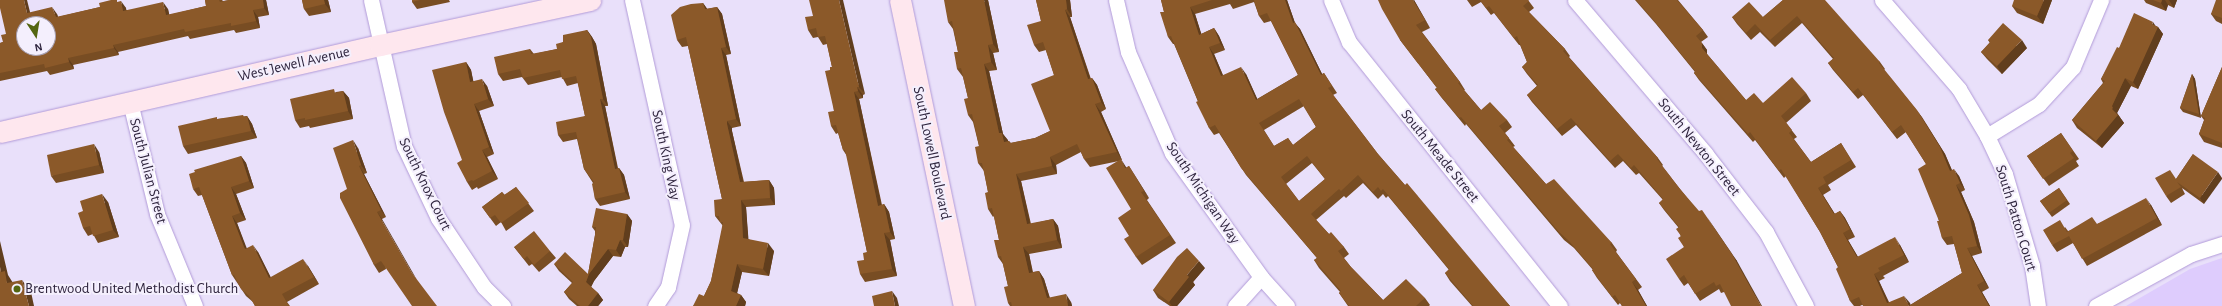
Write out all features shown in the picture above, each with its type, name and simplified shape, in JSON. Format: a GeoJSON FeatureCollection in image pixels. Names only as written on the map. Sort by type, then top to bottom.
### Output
{"type":"FeatureCollection","features":[{"type":"Feature","properties":{"kind":"main road","name":"West Jewell Avenue"},"geometry":{"type":"LineString","coordinates":[[0,132],[380,44],[590,0]]}},
{"type":"Feature","properties":{"kind":"main road","name":"South Lowell Boulevard"},"geometry":{"type":"LineString","coordinates":[[900,0],[964,306]]}},
{"type":"Feature","properties":{"kind":"street","name":"South Knox Court"},"geometry":{"type":"LineString","coordinates":[[371,0],[404,146],[438,218],[484,287],[503,306]]}},
{"type":"Feature","properties":{"kind":"street","name":"South King Way"},"geometry":{"type":"LineString","coordinates":[[632,0],[682,226],[668,287],[655,306]]}},
{"type":"Feature","properties":{"kind":"street","name":"South Michigan Way"},"geometry":{"type":"LineString","coordinates":[[1116,0],[1128,52],[1172,153],[1261,277],[1287,306]]}},
{"type":"Feature","properties":{"kind":"street","name":"South Meade Street"},"geometry":{"type":"LineString","coordinates":[[1331,0],[1349,42],[1560,306]]}},
{"type":"Feature","properties":{"kind":"street","name":"South Newton Street"},"geometry":{"type":"LineString","coordinates":[[1575,0],[1705,153],[1766,232],[1806,306]]}},
{"type":"Feature","properties":{"kind":"street","name":"South Patton Court"},"geometry":{"type":"LineString","coordinates":[[1882,0],[1959,89],[1987,136],[2005,174],[2032,266],[2038,306]]}},
{"type":"Feature","properties":{"kind":"street"},"geometry":{"type":"LineString","coordinates":[[1987,136],[2039,104],[2073,67],[2101,0]]}},
{"type":"Feature","properties":{"kind":"street","name":"South Julian Street"},"geometry":{"type":"LineString","coordinates":[[130,102],[157,214],[195,306]]}},
{"type":"Feature","properties":{"kind":"street"},"geometry":{"type":"LineString","coordinates":[[2096,306],[2191,254],[2222,244]]}},
{"type":"Feature","properties":{"kind":"street"},"geometry":{"type":"LineString","coordinates":[[1235,306],[1261,277]]}},
{"type":"Feature","properties":{"kind":"shaded area"},"geometry":{"type":"Polygon","coordinates":[[[2222,258],[2222,306],[2126,306],[2190,269],[2222,258]]]}},
{"type":"Feature","properties":{"kind":"building"},"geometry":{"type":"Polygon","coordinates":[[[0,0],[24,0],[27,13],[52,7],[56,16],[16,16],[16,56],[56,56],[56,17],[100,7],[99,3],[111,0],[117,0],[117,2],[121,1],[123,11],[163,2],[166,15],[206,6],[205,0],[219,0],[220,2],[229,0],[263,0],[264,8],[253,10],[256,21],[231,26],[231,23],[185,32],[184,29],[113,45],[114,48],[68,58],[69,62],[45,68],[44,64],[0,73],[0,43],[3,42],[1,35],[6,34],[0,8],[0,0]]]}},
{"type":"Feature","properties":{"kind":"building"},"geometry":{"type":"Polygon","coordinates":[[[302,0],[324,0],[325,4],[304,9],[302,0]]]}},
{"type":"Feature","properties":{"kind":"building"},"geometry":{"type":"Polygon","coordinates":[[[809,0],[839,0],[859,87],[857,87],[858,91],[854,92],[878,206],[884,204],[890,232],[884,233],[892,269],[860,274],[857,261],[864,260],[863,253],[867,252],[845,150],[843,150],[836,125],[831,126],[828,112],[834,111],[825,71],[830,70],[830,67],[832,67],[825,36],[818,37],[816,28],[808,30],[805,17],[813,16],[809,0]]]}},
{"type":"Feature","properties":{"kind":"building"},"geometry":{"type":"Polygon","coordinates":[[[944,0],[984,0],[993,44],[988,45],[991,62],[984,64],[999,133],[1002,133],[1004,142],[1009,141],[1010,143],[1035,138],[1050,131],[1031,84],[1054,75],[1043,42],[1034,45],[1027,25],[1041,21],[1036,0],[1066,0],[1067,9],[1065,10],[1088,79],[1092,78],[1101,102],[1095,104],[1117,152],[1084,159],[1077,144],[1050,157],[1052,166],[1016,174],[1027,224],[1053,219],[1057,240],[1023,247],[1029,273],[1039,271],[1047,298],[1066,294],[1068,306],[1012,306],[1011,302],[1008,303],[1004,287],[1008,286],[1001,256],[998,257],[994,240],[999,240],[992,208],[988,209],[985,193],[988,192],[982,163],[978,163],[975,147],[979,146],[972,114],[968,115],[964,99],[968,98],[961,68],[957,69],[954,52],[958,52],[952,21],[948,22],[944,0]]]}},
{"type":"Feature","properties":{"kind":"building"},"geometry":{"type":"Polygon","coordinates":[[[1161,0],[1212,0],[1190,7],[1199,35],[1214,28],[1220,43],[1209,47],[1221,76],[1241,67],[1256,100],[1298,75],[1267,13],[1259,16],[1254,0],[1285,0],[1293,23],[1295,22],[1321,75],[1324,73],[1332,86],[1328,88],[1378,154],[1405,185],[1407,183],[1510,306],[1473,306],[1445,273],[1449,269],[1383,189],[1381,191],[1378,187],[1373,192],[1358,175],[1341,191],[1339,189],[1311,214],[1329,234],[1331,232],[1344,247],[1338,251],[1351,267],[1383,300],[1406,279],[1425,298],[1416,306],[1349,306],[1339,293],[1341,291],[1314,260],[1317,258],[1241,168],[1215,125],[1209,128],[1196,102],[1198,101],[1171,36],[1168,37],[1160,12],[1164,12],[1161,0]],[[1299,99],[1259,123],[1274,146],[1288,138],[1293,145],[1316,127],[1299,99]],[[1307,156],[1281,177],[1299,201],[1325,179],[1307,156]]]}},
{"type":"Feature","properties":{"kind":"building"},"geometry":{"type":"Polygon","coordinates":[[[1378,0],[1413,0],[1425,20],[1416,25],[1460,82],[1458,83],[1481,110],[1490,102],[1507,120],[1499,126],[1509,138],[1507,140],[1546,184],[1554,179],[1612,243],[1610,244],[1636,279],[1632,282],[1646,306],[1622,306],[1615,295],[1612,297],[1592,270],[1593,269],[1435,89],[1437,88],[1400,40],[1378,0]]]}},
{"type":"Feature","properties":{"kind":"building"},"geometry":{"type":"Polygon","coordinates":[[[1480,0],[1529,1],[1523,6],[1565,49],[1563,51],[1658,158],[1657,159],[1680,189],[1699,211],[1702,210],[1732,254],[1761,306],[1731,306],[1720,284],[1716,286],[1714,282],[1695,294],[1684,275],[1679,279],[1666,259],[1684,247],[1678,238],[1681,236],[1676,229],[1679,227],[1659,203],[1663,199],[1634,165],[1631,168],[1618,154],[1610,161],[1571,118],[1557,129],[1527,95],[1538,85],[1522,67],[1527,62],[1517,36],[1514,38],[1489,6],[1486,8],[1480,0]]]}},
{"type":"Feature","properties":{"kind":"building"},"geometry":{"type":"Polygon","coordinates":[[[1636,0],[1677,0],[1703,30],[1696,36],[1702,43],[1702,48],[1746,100],[1754,93],[1763,103],[1792,77],[1806,93],[1781,116],[1792,130],[1789,133],[1811,162],[1841,143],[1851,160],[1823,177],[1826,183],[1818,188],[1834,214],[1840,211],[1850,229],[1843,233],[1857,257],[1895,237],[1904,255],[1878,268],[1880,271],[1874,274],[1887,303],[1904,296],[1909,306],[1863,306],[1859,297],[1850,301],[1836,269],[1838,267],[1820,232],[1781,169],[1779,171],[1750,132],[1748,134],[1694,73],[1695,71],[1636,0]]]}},
{"type":"Feature","properties":{"kind":"building"},"geometry":{"type":"Polygon","coordinates":[[[1783,0],[1825,0],[1880,62],[1879,63],[1917,110],[1940,147],[1950,171],[1954,169],[1960,183],[1956,185],[1969,215],[1977,246],[1967,248],[1984,281],[1977,285],[1989,306],[1909,306],[1962,273],[1952,236],[1942,238],[1937,221],[1939,221],[1918,169],[1926,164],[1901,125],[1892,132],[1858,88],[1853,92],[1828,63],[1834,58],[1797,16],[1770,40],[1755,24],[1746,33],[1732,17],[1749,2],[1763,17],[1783,0]]]}},
{"type":"Feature","properties":{"kind":"building"},"geometry":{"type":"Polygon","coordinates":[[[2014,0],[2044,0],[2037,16],[2012,6],[2014,0]]]}},
{"type":"Feature","properties":{"kind":"building"},"geometry":{"type":"Polygon","coordinates":[[[2153,0],[2162,0],[2161,3],[2153,0]]]}},
{"type":"Feature","properties":{"kind":"building"},"geometry":{"type":"Polygon","coordinates":[[[2216,0],[2222,0],[2222,18],[2211,14],[2216,0]]]}},
{"type":"Feature","properties":{"kind":"building"},"geometry":{"type":"Polygon","coordinates":[[[703,3],[705,9],[717,7],[726,47],[721,48],[736,119],[727,121],[727,124],[740,182],[769,180],[770,198],[741,200],[743,238],[768,243],[763,269],[737,264],[731,291],[741,295],[736,306],[693,306],[699,294],[704,296],[711,281],[723,222],[720,222],[719,216],[715,216],[714,200],[722,199],[686,37],[677,40],[671,15],[680,7],[703,3]]]}},
{"type":"Feature","properties":{"kind":"building"},"geometry":{"type":"Polygon","coordinates":[[[2134,13],[2153,22],[2152,24],[2158,27],[2133,82],[2125,78],[2112,106],[2112,109],[2118,115],[2096,141],[2072,120],[2105,81],[2101,79],[2117,47],[2119,48],[2134,13]]]}},
{"type":"Feature","properties":{"kind":"building"},"geometry":{"type":"Polygon","coordinates":[[[2003,23],[2022,40],[1997,66],[1981,52],[1990,42],[1988,40],[2003,23]]]}},
{"type":"Feature","properties":{"kind":"building"},"geometry":{"type":"Polygon","coordinates":[[[587,30],[591,37],[603,99],[600,99],[615,169],[619,168],[625,192],[595,199],[592,184],[594,182],[584,169],[576,132],[558,135],[556,122],[585,116],[576,76],[562,79],[560,70],[523,78],[520,69],[498,74],[494,57],[530,49],[531,54],[557,49],[556,44],[563,42],[563,35],[587,30]]]}},
{"type":"Feature","properties":{"kind":"building"},"geometry":{"type":"Polygon","coordinates":[[[466,62],[470,82],[482,79],[488,99],[474,104],[489,147],[482,150],[492,171],[473,181],[467,182],[457,163],[462,160],[444,112],[432,70],[466,62]]]}},
{"type":"Feature","properties":{"kind":"building"},"geometry":{"type":"Polygon","coordinates":[[[2222,67],[2222,143],[2199,134],[2205,118],[2201,116],[2222,67]]]}},
{"type":"Feature","properties":{"kind":"building"},"geometry":{"type":"Polygon","coordinates":[[[2192,74],[2199,114],[2180,108],[2192,74]]]}},
{"type":"Feature","properties":{"kind":"building"},"geometry":{"type":"Polygon","coordinates":[[[334,89],[335,93],[343,91],[348,111],[305,120],[305,118],[295,120],[290,99],[334,89]]]}},
{"type":"Feature","properties":{"kind":"building"},"geometry":{"type":"Polygon","coordinates":[[[243,115],[244,117],[247,116],[251,131],[183,146],[178,126],[217,117],[217,119],[243,115]]]}},
{"type":"Feature","properties":{"kind":"building"},"geometry":{"type":"Polygon","coordinates":[[[2061,133],[2073,151],[2070,153],[2074,158],[2043,179],[2027,156],[2061,133]]]}},
{"type":"Feature","properties":{"kind":"building"},"geometry":{"type":"Polygon","coordinates":[[[353,140],[361,165],[359,166],[381,210],[377,212],[412,273],[437,306],[412,306],[381,261],[374,265],[340,198],[340,193],[347,189],[333,148],[353,140]]]}},
{"type":"Feature","properties":{"kind":"building"},"geometry":{"type":"Polygon","coordinates":[[[94,144],[99,165],[51,176],[47,155],[94,144]]]}},
{"type":"Feature","properties":{"kind":"building"},"geometry":{"type":"Polygon","coordinates":[[[2193,154],[2218,172],[2200,198],[2177,182],[2181,187],[2166,196],[2155,178],[2170,170],[2176,179],[2193,154]]]}},
{"type":"Feature","properties":{"kind":"building"},"geometry":{"type":"Polygon","coordinates":[[[241,156],[249,181],[231,187],[240,213],[232,216],[245,249],[253,245],[269,278],[303,259],[314,277],[282,294],[289,306],[255,306],[249,296],[241,289],[234,275],[232,275],[199,187],[193,189],[189,174],[195,172],[194,170],[241,156]]]}},
{"type":"Feature","properties":{"kind":"building"},"geometry":{"type":"Polygon","coordinates":[[[1121,159],[1125,168],[1129,166],[1144,191],[1141,192],[1170,235],[1136,257],[1124,239],[1129,236],[1118,218],[1131,209],[1106,168],[1121,159]]]}},
{"type":"Feature","properties":{"kind":"building"},"geometry":{"type":"Polygon","coordinates":[[[516,187],[529,203],[501,223],[495,215],[490,218],[482,207],[502,192],[504,195],[516,187]]]}},
{"type":"Feature","properties":{"kind":"building"},"geometry":{"type":"Polygon","coordinates":[[[2059,188],[2067,200],[2049,213],[2040,201],[2059,188]]]}},
{"type":"Feature","properties":{"kind":"building"},"geometry":{"type":"Polygon","coordinates":[[[102,194],[113,230],[93,236],[90,226],[83,228],[78,213],[83,211],[80,201],[102,194]]]}},
{"type":"Feature","properties":{"kind":"building"},"geometry":{"type":"Polygon","coordinates":[[[2146,198],[2157,218],[2082,259],[2069,236],[2052,245],[2043,230],[2060,220],[2067,232],[2092,217],[2097,224],[2146,198]]]}},
{"type":"Feature","properties":{"kind":"building"},"geometry":{"type":"Polygon","coordinates":[[[596,208],[627,214],[623,240],[620,240],[616,250],[608,249],[589,274],[586,282],[598,293],[588,306],[580,306],[564,292],[573,282],[554,264],[565,252],[588,274],[596,227],[592,227],[596,208]]]}},
{"type":"Feature","properties":{"kind":"building"},"geometry":{"type":"Polygon","coordinates":[[[534,231],[550,251],[534,265],[527,256],[524,259],[514,247],[534,231]]]}},
{"type":"Feature","properties":{"kind":"building"},"geometry":{"type":"Polygon","coordinates":[[[1187,248],[1199,261],[1187,275],[1189,277],[1169,302],[1153,290],[1177,257],[1187,248]]]}},
{"type":"Feature","properties":{"kind":"building"},"geometry":{"type":"Polygon","coordinates":[[[0,267],[1,272],[5,271],[7,283],[22,280],[29,306],[0,306],[0,267]]]}},
{"type":"Feature","properties":{"kind":"building"},"geometry":{"type":"Polygon","coordinates":[[[892,291],[895,306],[874,306],[872,296],[892,291]]]}},
{"type":"Feature","properties":{"kind":"place","name":"Brentwood United Methodist Church"},"geometry":{"type":"Point","coordinates":[17,289]}}]}
